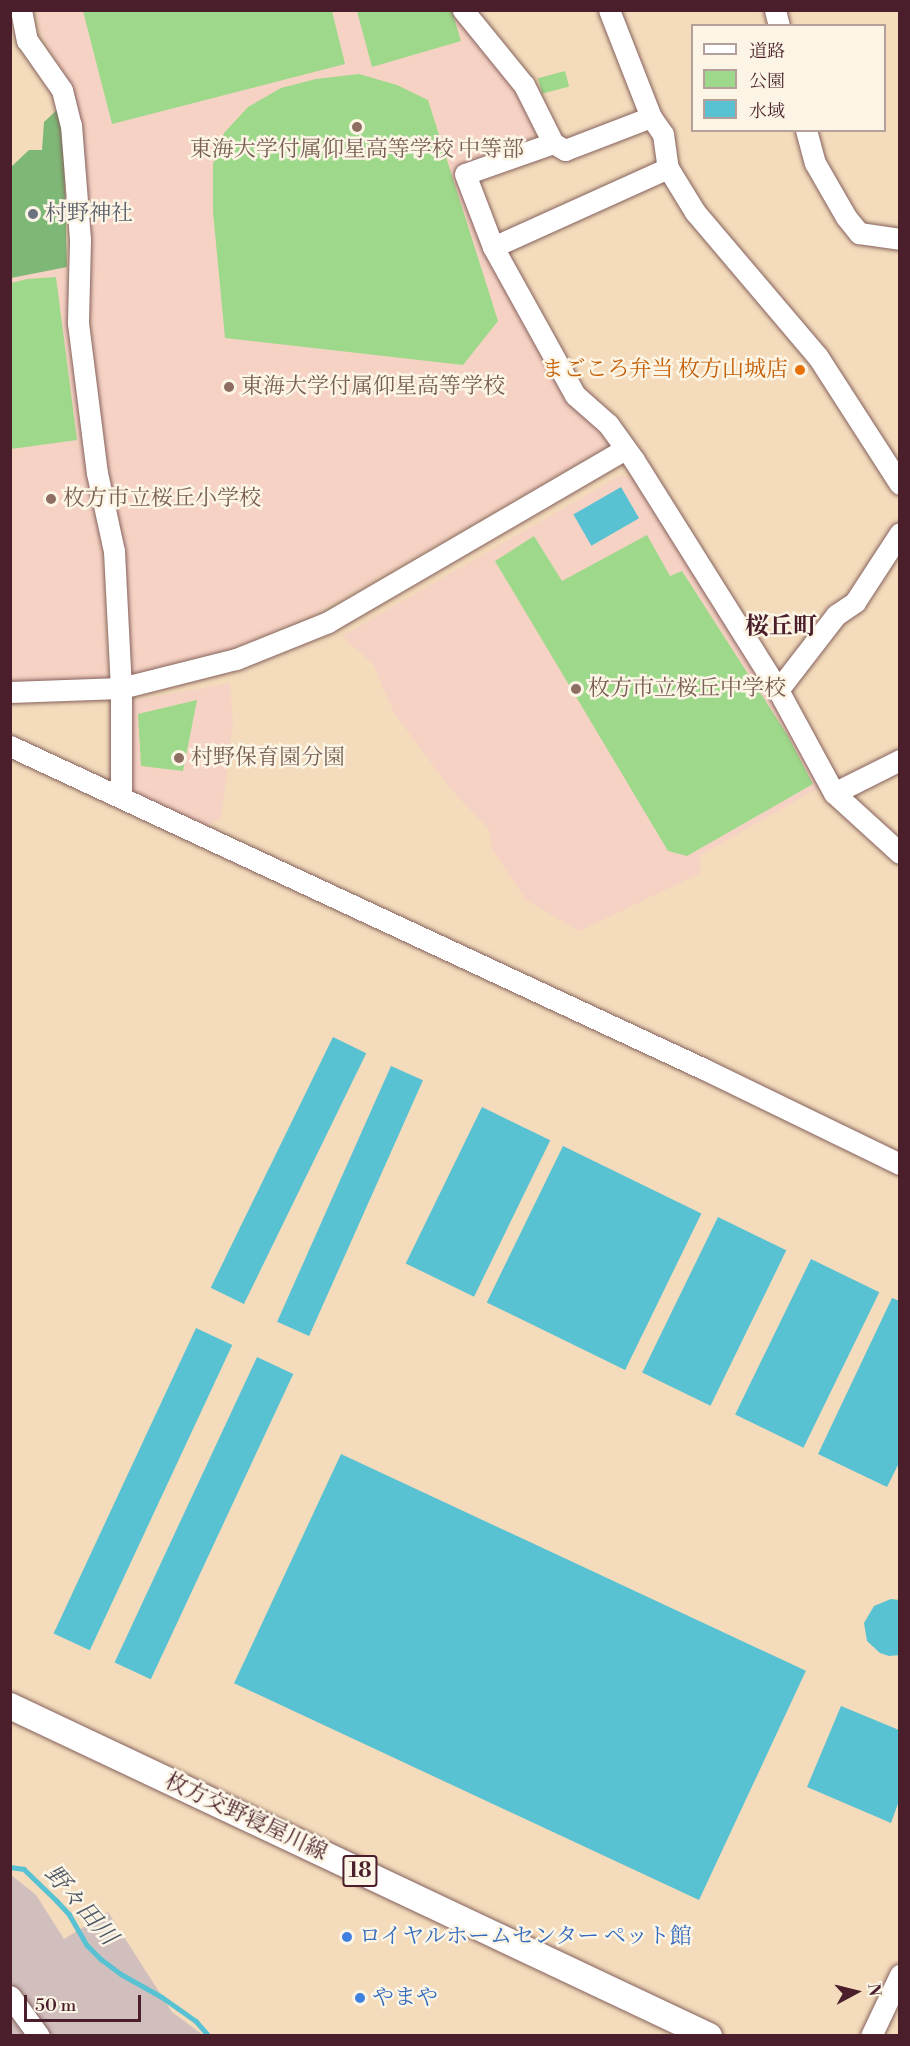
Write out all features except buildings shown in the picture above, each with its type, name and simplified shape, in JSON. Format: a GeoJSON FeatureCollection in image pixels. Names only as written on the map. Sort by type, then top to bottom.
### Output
{"type":"FeatureCollection","features":[{"type":"Feature","properties":{"kind":"main road","name":"枚方交野寝屋川線"},"geometry":{"type":"LineString","coordinates":[[10,1706],[709,2036]]}},
{"type":"Feature","properties":{"kind":"street"},"geometry":{"type":"LineString","coordinates":[[21,10],[27,40],[62,90],[71,125],[80,240],[78,323],[97,473],[114,551],[121,688],[121,797]]}},
{"type":"Feature","properties":{"kind":"street"},"geometry":{"type":"LineString","coordinates":[[463,10],[524,85],[553,143],[565,150],[651,117]]}},
{"type":"Feature","properties":{"kind":"street"},"geometry":{"type":"LineString","coordinates":[[609,10],[651,117],[663,134],[668,168],[695,212],[818,357],[900,484]]}},
{"type":"Feature","properties":{"kind":"street"},"geometry":{"type":"LineString","coordinates":[[807,132],[815,163],[852,225],[859,233],[900,239]]}},
{"type":"Feature","properties":{"kind":"street"},"geometry":{"type":"LineString","coordinates":[[553,143],[465,174],[493,247],[575,395],[608,424],[625,449],[778,690],[834,793],[900,854]]}},
{"type":"Feature","properties":{"kind":"street"},"geometry":{"type":"LineString","coordinates":[[493,247],[668,168]]}},
{"type":"Feature","properties":{"kind":"street"},"geometry":{"type":"LineString","coordinates":[[10,692],[121,688],[236,659],[328,622],[625,449]]}},
{"type":"Feature","properties":{"kind":"street"},"geometry":{"type":"LineString","coordinates":[[778,690],[836,615],[855,602],[900,533]]}},
{"type":"Feature","properties":{"kind":"street"},"geometry":{"type":"LineString","coordinates":[[10,746],[704,1069],[900,1164]]}},
{"type":"Feature","properties":{"kind":"street"},"geometry":{"type":"LineString","coordinates":[[834,793],[897,766]]}},
{"type":"Feature","properties":{"kind":"street"},"geometry":{"type":"LineString","coordinates":[[871,2036],[900,1975]]}},
{"type":"Feature","properties":{"kind":"street"},"geometry":{"type":"LineString","coordinates":[[10,1996],[39,2036]]}},
{"type":"Feature","properties":{"kind":"shaded area"},"geometry":{"type":"Polygon","coordinates":[[[36,11],[457,11],[510,79],[534,128],[530,145],[459,172],[601,425],[609,445],[316,613],[234,648],[135,674],[129,670],[104,467],[91,321],[87,223],[71,86],[41,34],[36,11]]]}},
{"type":"Feature","properties":{"kind":"shaded area","name":"枚方市立桜丘小学校"},"geometry":{"type":"Polygon","coordinates":[[[65,259],[82,449],[102,548],[108,677],[105,682],[11,686],[10,276],[65,259]]]}},
{"type":"Feature","properties":{"kind":"shaded area","name":"枚方市立桜丘中学校"},"geometry":{"type":"Polygon","coordinates":[[[621,475],[633,478],[789,721],[820,787],[699,856],[701,873],[579,931],[526,900],[492,849],[489,829],[452,791],[394,713],[373,664],[342,636],[621,475]]]}},
{"type":"Feature","properties":{"kind":"shaded area","name":"村野保育園分園"},"geometry":{"type":"Polygon","coordinates":[[[230,683],[233,723],[221,819],[204,826],[133,792],[125,702],[230,683]]]}},
{"type":"Feature","properties":{"kind":"shaded area"},"geometry":{"type":"Polygon","coordinates":[[[10,1874],[36,1895],[64,1939],[108,1912],[172,2012],[203,2035],[11,2035],[10,1874]]]}},
{"type":"Feature","properties":{"kind":"green space"},"geometry":{"type":"Polygon","coordinates":[[[83,11],[332,11],[345,64],[112,124],[83,11]]]}},
{"type":"Feature","properties":{"kind":"green space"},"geometry":{"type":"Polygon","coordinates":[[[357,11],[452,11],[461,41],[372,67],[357,11]]]}},
{"type":"Feature","properties":{"kind":"green space"},"geometry":{"type":"Polygon","coordinates":[[[565,71],[569,86],[542,94],[538,78],[565,71]]]}},
{"type":"Feature","properties":{"kind":"green space"},"geometry":{"type":"Polygon","coordinates":[[[359,74],[397,85],[428,100],[498,321],[463,365],[225,338],[213,212],[213,164],[224,133],[248,107],[281,88],[316,79],[359,74]]]}},
{"type":"Feature","properties":{"kind":"green space","name":"村野神社"},"geometry":{"type":"Polygon","coordinates":[[[59,108],[64,152],[67,267],[11,278],[11,167],[29,150],[42,150],[44,122],[59,108]]]}},
{"type":"Feature","properties":{"kind":"green space"},"geometry":{"type":"Polygon","coordinates":[[[56,277],[77,440],[11,449],[11,283],[27,279],[56,277]]]}},
{"type":"Feature","properties":{"kind":"green space"},"geometry":{"type":"Polygon","coordinates":[[[647,535],[670,576],[682,571],[788,736],[813,784],[687,856],[668,851],[495,561],[534,536],[562,581],[647,535]]]}},
{"type":"Feature","properties":{"kind":"green space"},"geometry":{"type":"Polygon","coordinates":[[[197,700],[183,771],[141,766],[138,714],[197,700]]]}},
{"type":"Feature","properties":{"kind":"water"},"geometry":{"type":"Polygon","coordinates":[[[621,487],[639,518],[591,546],[573,514],[621,487]]]}},
{"type":"Feature","properties":{"kind":"water"},"geometry":{"type":"Polygon","coordinates":[[[333,1037],[366,1053],[244,1304],[211,1288],[333,1037]]]}},
{"type":"Feature","properties":{"kind":"water"},"geometry":{"type":"Polygon","coordinates":[[[391,1066],[423,1080],[309,1336],[277,1322],[391,1066]]]}},
{"type":"Feature","properties":{"kind":"water"},"geometry":{"type":"Polygon","coordinates":[[[482,1107],[550,1140],[474,1297],[406,1263],[482,1107]]]}},
{"type":"Feature","properties":{"kind":"water"},"geometry":{"type":"Polygon","coordinates":[[[563,1146],[701,1214],[625,1370],[487,1302],[563,1146]]]}},
{"type":"Feature","properties":{"kind":"water"},"geometry":{"type":"Polygon","coordinates":[[[718,1217],[786,1250],[710,1406],[642,1372],[718,1217]]]}},
{"type":"Feature","properties":{"kind":"water"},"geometry":{"type":"Polygon","coordinates":[[[811,1259],[879,1292],[803,1448],[735,1414],[811,1259]]]}},
{"type":"Feature","properties":{"kind":"water"},"geometry":{"type":"Polygon","coordinates":[[[892,1298],[900,1301],[900,1461],[887,1487],[818,1454],[892,1298]]]}},
{"type":"Feature","properties":{"kind":"water"},"geometry":{"type":"Polygon","coordinates":[[[196,1328],[232,1345],[90,1650],[54,1633],[196,1328]]]}},
{"type":"Feature","properties":{"kind":"water"},"geometry":{"type":"Polygon","coordinates":[[[257,1357],[293,1374],[151,1679],[115,1662],[257,1357]]]}},
{"type":"Feature","properties":{"kind":"water"},"geometry":{"type":"Polygon","coordinates":[[[341,1454],[806,1671],[699,1900],[234,1683],[341,1454]]]}},
{"type":"Feature","properties":{"kind":"water"},"geometry":{"type":"Polygon","coordinates":[[[891,1599],[899,1600],[900,1655],[889,1656],[880,1653],[867,1641],[864,1623],[874,1606],[891,1599]]]}},
{"type":"Feature","properties":{"kind":"water"},"geometry":{"type":"Polygon","coordinates":[[[841,1706],[899,1730],[899,1801],[891,1823],[807,1787],[841,1706]]]}},
{"type":"Feature","properties":{"kind":"waterway","name":"野々田川"},"geometry":{"type":"LineString","coordinates":[[10,1867],[24,1869],[57,1901],[69,1914],[87,1945],[101,1959],[196,2021],[209,2036]]}},
{"type":"Feature","properties":{"kind":"place","name":"東海大学付属仰星高等学校 中等部"},"geometry":{"type":"Point","coordinates":[357,127]}},
{"type":"Feature","properties":{"kind":"place","name":"村野神社"},"geometry":{"type":"Point","coordinates":[33,214]}},
{"type":"Feature","properties":{"kind":"place","name":"まごころ弁当 枚方山城店"},"geometry":{"type":"Point","coordinates":[800,370]}},
{"type":"Feature","properties":{"kind":"place","name":"東海大学付属仰星高等学校"},"geometry":{"type":"Point","coordinates":[229,387]}},
{"type":"Feature","properties":{"kind":"place","name":"枚方市立桜丘小学校"},"geometry":{"type":"Point","coordinates":[51,499]}},
{"type":"Feature","properties":{"kind":"place","name":"枚方市立桜丘中学校"},"geometry":{"type":"Point","coordinates":[576,689]}},
{"type":"Feature","properties":{"kind":"place","name":"村野保育園分園"},"geometry":{"type":"Point","coordinates":[179,758]}},
{"type":"Feature","properties":{"kind":"place","name":"ロイヤルホームセンター ペット館"},"geometry":{"type":"Point","coordinates":[347,1937]}},
{"type":"Feature","properties":{"kind":"place","name":"やまや"},"geometry":{"type":"Point","coordinates":[360,1998]}},
{"type":"Feature","properties":{"kind":"district","name":"桜丘町"},"geometry":{"type":"Point","coordinates":[781,628]}}]}
